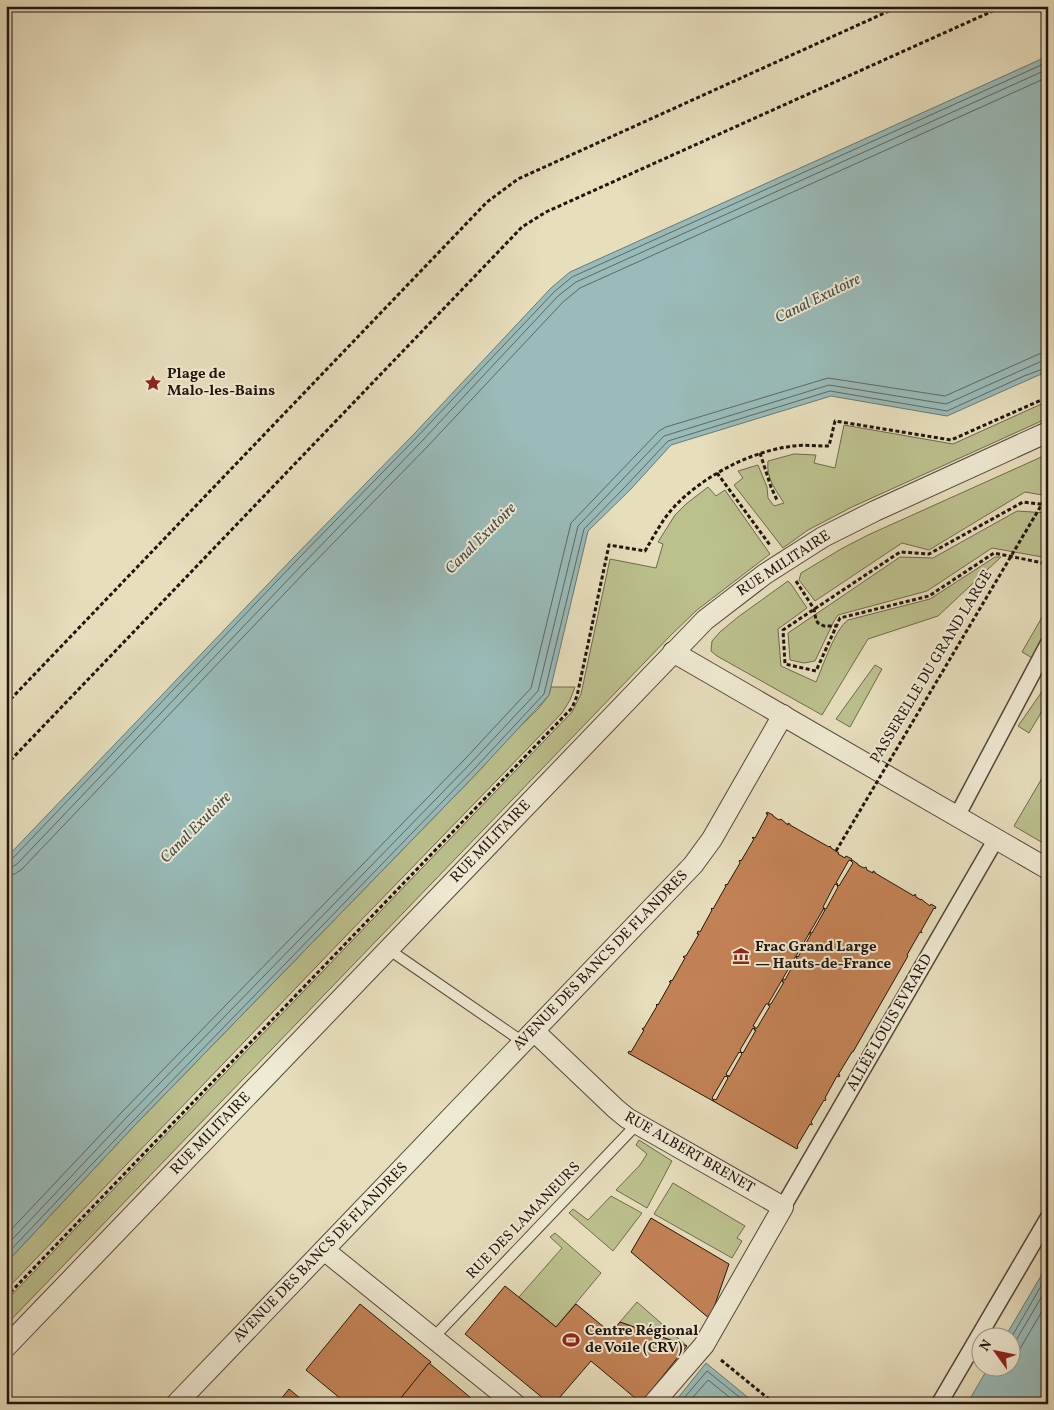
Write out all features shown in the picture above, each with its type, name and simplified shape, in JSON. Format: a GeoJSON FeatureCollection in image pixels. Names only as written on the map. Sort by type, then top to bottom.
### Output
{"type":"FeatureCollection","features":[{"type":"Feature","properties":{"kind":"street","name":"RUE MILITAIRE"},"geometry":{"type":"LineString","coordinates":[[6,1347],[674,652],[714,613],[782,562],[823,537],[862,517],[1048,432]]}},
{"type":"Feature","properties":{"kind":"street"},"geometry":{"type":"LineString","coordinates":[[957,816],[1048,644]]}},
{"type":"Feature","properties":{"kind":"street"},"geometry":{"type":"LineString","coordinates":[[674,652],[1048,869]]}},
{"type":"Feature","properties":{"kind":"street","name":"AVENUE DES BANCS DE FLANDRES"},"geometry":{"type":"LineString","coordinates":[[176,1404],[680,879],[712,839],[783,715]]}},
{"type":"Feature","properties":{"kind":"street","name":"ALLÉE LOUIS EVRARD"},"geometry":{"type":"LineString","coordinates":[[783,1207],[996,839]]}},
{"type":"Feature","properties":{"kind":"street","name":"RUE ALBERT BRENET"},"geometry":{"type":"LineString","coordinates":[[529,1037],[637,1124],[783,1207]]}},
{"type":"Feature","properties":{"kind":"street"},"geometry":{"type":"LineString","coordinates":[[653,1404],[704,1345],[783,1207]]}},
{"type":"Feature","properties":{"kind":"street"},"geometry":{"type":"LineString","coordinates":[[939,1404],[1048,1218]]}},
{"type":"Feature","properties":{"kind":"street"},"geometry":{"type":"LineString","coordinates":[[324,1250],[515,1404]]}},
{"type":"Feature","properties":{"kind":"lane"},"geometry":{"type":"LineString","coordinates":[[388,949],[529,1037]]}},
{"type":"Feature","properties":{"kind":"lane","name":"RUE DES LAMANEURS"},"geometry":{"type":"LineString","coordinates":[[433,1338],[637,1124]]}},
{"type":"Feature","properties":{"kind":"path"},"geometry":{"type":"LineString","coordinates":[[6,704],[496,194],[518,179],[900,6]]}},
{"type":"Feature","properties":{"kind":"path"},"geometry":{"type":"LineString","coordinates":[[6,765],[522,228],[546,212],[1004,6]]}},
{"type":"Feature","properties":{"kind":"path"},"geometry":{"type":"LineString","coordinates":[[6,1297],[572,708],[577,696],[609,545],[644,551],[662,521],[674,506],[717,473],[760,453],[784,447],[798,445],[829,446],[835,421],[950,440],[1048,397]]}},
{"type":"Feature","properties":{"kind":"path"},"geometry":{"type":"LineString","coordinates":[[760,453],[765,473],[776,500]]}},
{"type":"Feature","properties":{"kind":"path"},"geometry":{"type":"LineString","coordinates":[[717,473],[782,562]]}},
{"type":"Feature","properties":{"kind":"path","name":"PASSERELLE DU GRAND LARGE"},"geometry":{"type":"LineString","coordinates":[[836,851],[1048,494]]}},
{"type":"Feature","properties":{"kind":"path"},"geometry":{"type":"LineString","coordinates":[[1048,505],[1023,502],[929,554],[900,552],[783,630],[785,664],[816,671],[840,618],[929,596],[994,553],[1048,564]]}},
{"type":"Feature","properties":{"kind":"path"},"geometry":{"type":"LineString","coordinates":[[796,582],[814,609],[818,624],[836,626]]}},
{"type":"Feature","properties":{"kind":"path"},"geometry":{"type":"LineString","coordinates":[[704,1345],[774,1404]]}},
{"type":"Feature","properties":{"kind":"green space"},"geometry":{"type":"Polygon","coordinates":[[[1048,401],[1048,418],[852,507],[808,530],[783,548],[734,485],[743,478],[738,471],[758,465],[767,487],[768,498],[774,506],[784,503],[774,488],[768,473],[768,461],[794,454],[816,455],[814,463],[835,468],[844,425],[953,444],[1048,401]]]}},
{"type":"Feature","properties":{"kind":"green space"},"geometry":{"type":"Polygon","coordinates":[[[1048,454],[1048,496],[1025,492],[929,550],[902,543],[815,601],[799,580],[801,573],[868,535],[1048,454]]]}},
{"type":"Feature","properties":{"kind":"green space"},"geometry":{"type":"Polygon","coordinates":[[[708,487],[716,496],[725,490],[770,554],[697,610],[671,635],[6,1325],[6,1301],[572,712],[581,694],[610,559],[656,568],[663,544],[658,542],[675,515],[708,487]]]}},
{"type":"Feature","properties":{"kind":"green space"},"geometry":{"type":"Polygon","coordinates":[[[1017,511],[1048,513],[1048,558],[992,548],[927,591],[838,615],[815,661],[804,663],[790,660],[788,633],[900,557],[933,558],[1017,511]]]}},
{"type":"Feature","properties":{"kind":"green space"},"geometry":{"type":"Polygon","coordinates":[[[995,557],[1001,557],[938,616],[868,639],[822,715],[711,651],[712,641],[720,632],[788,581],[807,608],[778,629],[781,666],[816,682],[838,631],[848,620],[930,599],[995,557]]]}},
{"type":"Feature","properties":{"kind":"green space"},"geometry":{"type":"Polygon","coordinates":[[[1045,612],[1048,613],[1048,635],[1034,659],[1022,652],[1045,612]]]}},
{"type":"Feature","properties":{"kind":"green space"},"geometry":{"type":"Polygon","coordinates":[[[875,665],[882,669],[850,727],[836,719],[875,665]]]}},
{"type":"Feature","properties":{"kind":"green space"},"geometry":{"type":"Polygon","coordinates":[[[1048,683],[1048,701],[1029,733],[1018,726],[1048,683]]]}},
{"type":"Feature","properties":{"kind":"green space"},"geometry":{"type":"Polygon","coordinates":[[[551,687],[575,687],[562,713],[6,1290],[6,1263],[134,1126],[538,709],[549,695],[551,687]]]}},
{"type":"Feature","properties":{"kind":"green space"},"geometry":{"type":"Polygon","coordinates":[[[1048,768],[1048,846],[1014,826],[1048,768]]]}},
{"type":"Feature","properties":{"kind":"green space"},"geometry":{"type":"Polygon","coordinates":[[[639,1140],[672,1161],[647,1208],[616,1190],[640,1165],[647,1154],[636,1145],[639,1140]]]}},
{"type":"Feature","properties":{"kind":"green space"},"geometry":{"type":"Polygon","coordinates":[[[673,1183],[745,1226],[737,1238],[742,1241],[732,1258],[654,1214],[673,1183]]]}},
{"type":"Feature","properties":{"kind":"green space"},"geometry":{"type":"Polygon","coordinates":[[[611,1196],[642,1213],[613,1251],[569,1213],[573,1209],[588,1220],[611,1196]]]}},
{"type":"Feature","properties":{"kind":"green space"},"geometry":{"type":"Polygon","coordinates":[[[555,1233],[601,1273],[556,1327],[519,1297],[562,1248],[550,1237],[555,1233]]]}},
{"type":"Feature","properties":{"kind":"green space"},"geometry":{"type":"Polygon","coordinates":[[[637,1302],[687,1346],[620,1322],[637,1302]]]}},
{"type":"Feature","properties":{"kind":"water","name":"Canal Exutoire"},"geometry":{"type":"Polygon","coordinates":[[[1048,56],[1048,371],[947,416],[831,396],[671,445],[630,490],[588,531],[549,695],[478,772],[134,1126],[6,1263],[6,858],[414,434],[551,288],[570,272],[1048,56]]]}},
{"type":"Feature","properties":{"kind":"water"},"geometry":{"type":"Polygon","coordinates":[[[1048,1264],[1048,1404],[967,1404],[982,1378],[1022,1378],[1022,1328],[1010,1328],[1048,1264]]]}},
{"type":"Feature","properties":{"kind":"water"},"geometry":{"type":"Polygon","coordinates":[[[706,1363],[756,1404],[673,1404],[706,1363]]]}},
{"type":"Feature","properties":{"kind":"building","name":"Frac Grand Large — Hauts-de-France"},"geometry":{"type":"Polygon","coordinates":[[[767,812],[830,846],[845,858],[846,856],[852,859],[851,861],[849,860],[836,883],[838,884],[835,884],[824,908],[768,1004],[766,1004],[753,1026],[755,1027],[754,1029],[712,1098],[713,1101],[628,1053],[629,1051],[631,1052],[644,1030],[642,1029],[685,958],[683,957],[686,956],[699,934],[697,934],[698,931],[700,932],[711,909],[713,909],[740,863],[739,861],[741,861],[754,839],[752,838],[755,838],[768,814],[766,814],[767,812]]]}},
{"type":"Feature","properties":{"kind":"building"},"geometry":{"type":"Polygon","coordinates":[[[852,860],[914,896],[915,894],[916,897],[930,906],[931,904],[936,907],[838,1075],[840,1075],[839,1077],[837,1076],[825,1101],[811,1122],[812,1125],[810,1124],[797,1149],[713,1101],[714,1099],[716,1100],[728,1075],[729,1077],[741,1053],[743,1053],[756,1030],[754,1030],[755,1028],[757,1028],[770,1006],[768,1005],[771,1004],[784,982],[782,982],[783,979],[785,980],[796,957],[798,957],[811,934],[809,934],[810,932],[812,933],[825,910],[824,908],[826,909],[837,886],[839,886],[853,863],[852,860]]]}},
{"type":"Feature","properties":{"kind":"building"},"geometry":{"type":"Polygon","coordinates":[[[651,1218],[729,1264],[710,1319],[631,1252],[651,1218]]]}},
{"type":"Feature","properties":{"kind":"building","name":"Centre Régional de Voile (CRV)"},"geometry":{"type":"Polygon","coordinates":[[[505,1286],[556,1327],[576,1304],[611,1333],[620,1322],[687,1346],[641,1403],[591,1361],[554,1404],[550,1404],[465,1334],[505,1286]]]}},
{"type":"Feature","properties":{"kind":"building"},"geometry":{"type":"Polygon","coordinates":[[[360,1304],[431,1362],[396,1404],[347,1404],[306,1370],[360,1304]]]}},
{"type":"Feature","properties":{"kind":"building"},"geometry":{"type":"Polygon","coordinates":[[[429,1363],[459,1388],[478,1404],[396,1404],[429,1363]]]}},
{"type":"Feature","properties":{"kind":"building"},"geometry":{"type":"Polygon","coordinates":[[[289,1389],[307,1404],[277,1404],[289,1389]]]}},
{"type":"Feature","properties":{"kind":"place","name":"Plage de Malo-les-Bains"},"geometry":{"type":"Point","coordinates":[153,383]}},
{"type":"Feature","properties":{"kind":"place","name":"Frac Grand Large — Hauts-de-France"},"geometry":{"type":"Point","coordinates":[741,956]}},
{"type":"Feature","properties":{"kind":"place","name":"Centre Régional de Voile (CRV)"},"geometry":{"type":"Point","coordinates":[571,1340]}}]}
